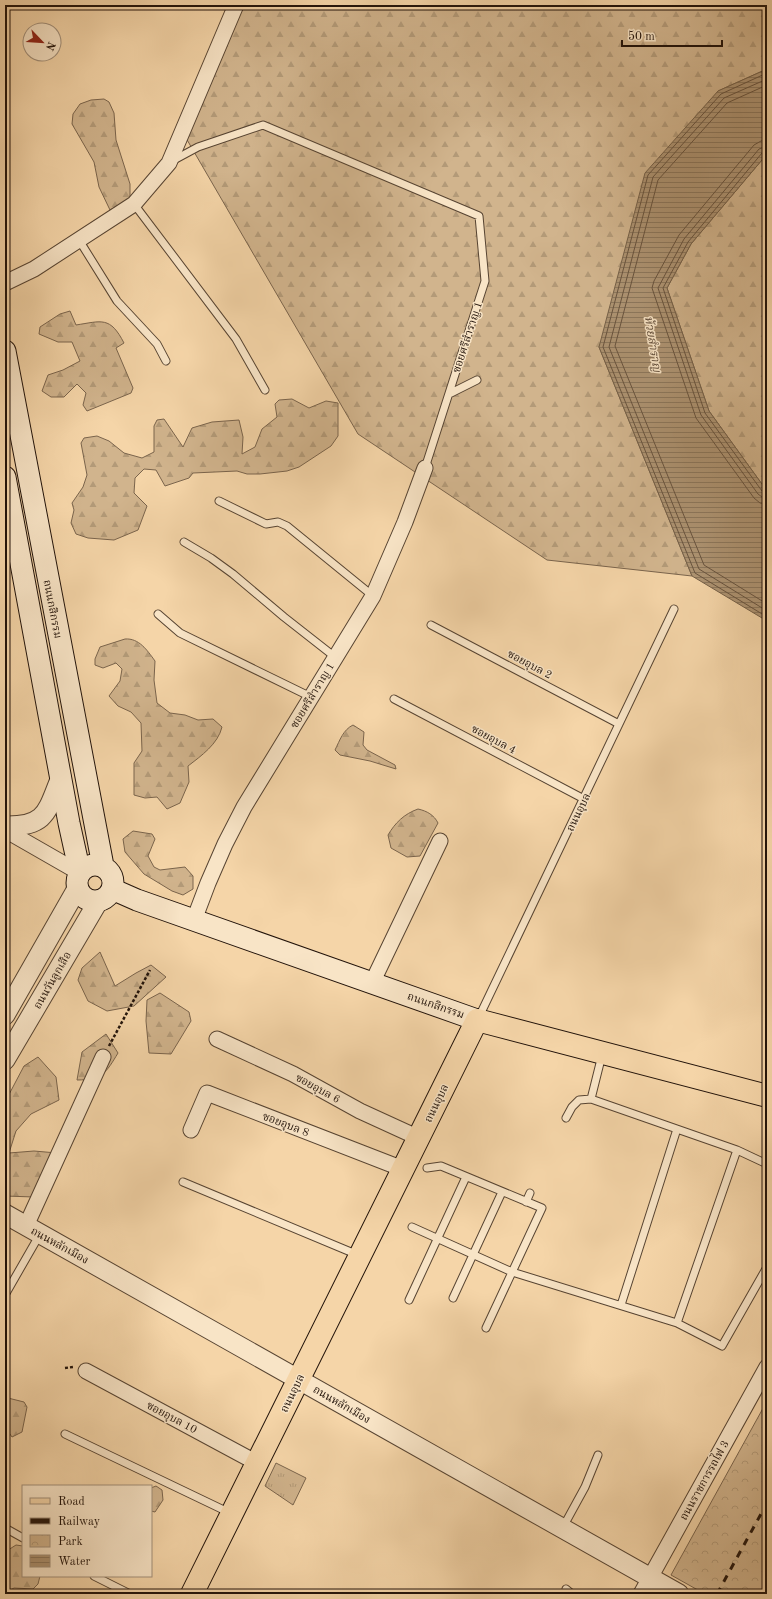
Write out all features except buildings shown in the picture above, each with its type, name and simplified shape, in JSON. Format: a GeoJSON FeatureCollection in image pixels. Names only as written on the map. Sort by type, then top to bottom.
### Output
{"type":"FeatureCollection","features":[{"type":"Feature","properties":{"kind":"main road","name":"ถนนกสิกรรม"},"geometry":{"type":"LineString","coordinates":[[5,351],[103,866]]}},
{"type":"Feature","properties":{"kind":"main road","name":"ถนนกสิกรรม"},"geometry":{"type":"LineString","coordinates":[[5,477],[79,880]]}},
{"type":"Feature","properties":{"kind":"main road"},"geometry":{"type":"LineString","coordinates":[[88,866],[103,866],[112,876],[113,884],[105,895],[93,901],[84,896],[79,880],[88,866]]}},
{"type":"Feature","properties":{"kind":"main road","name":"ถนนกสิกรรม"},"geometry":{"type":"LineString","coordinates":[[105,895],[137,900],[477,1020],[767,1096]]}},
{"type":"Feature","properties":{"kind":"main road","name":"ถนนอุบล"},"geometry":{"type":"LineString","coordinates":[[192,1594],[477,1020]]}},
{"type":"Feature","properties":{"kind":"street"},"geometry":{"type":"LineString","coordinates":[[5,283],[34,269],[134,204],[169,163],[236,5]]}},
{"type":"Feature","properties":{"kind":"street","name":"ซอยศรีสำราญ 1"},"geometry":{"type":"LineString","coordinates":[[194,920],[225,844],[244,807],[373,596],[405,522],[425,468]]}},
{"type":"Feature","properties":{"kind":"street"},"geometry":{"type":"LineString","coordinates":[[5,826],[25,825],[40,820],[50,806],[61,777]]}},
{"type":"Feature","properties":{"kind":"street"},"geometry":{"type":"LineString","coordinates":[[69,823],[93,818]]}},
{"type":"Feature","properties":{"kind":"street"},"geometry":{"type":"LineString","coordinates":[[5,830],[79,880],[5,1015]]}},
{"type":"Feature","properties":{"kind":"street"},"geometry":{"type":"LineString","coordinates":[[372,983],[440,841]]}},
{"type":"Feature","properties":{"kind":"street","name":"ถนนวันลูกเสือ"},"geometry":{"type":"LineString","coordinates":[[5,1060],[105,895]]}},
{"type":"Feature","properties":{"kind":"street","name":"ซอยอุบล 6"},"geometry":{"type":"LineString","coordinates":[[217,1039],[293,1074],[360,1111],[419,1138]]}},
{"type":"Feature","properties":{"kind":"street"},"geometry":{"type":"LineString","coordinates":[[33,1230],[103,1056]]}},
{"type":"Feature","properties":{"kind":"street","name":"ซอยอุบล 8"},"geometry":{"type":"LineString","coordinates":[[191,1130],[207,1092],[403,1170]]}},
{"type":"Feature","properties":{"kind":"street","name":"ถนนหลักเมือง"},"geometry":{"type":"LineString","coordinates":[[5,1214],[562,1529],[646,1586],[679,1594]]}},
{"type":"Feature","properties":{"kind":"street","name":"ถนนราชการรถไฟ 3"},"geometry":{"type":"LineString","coordinates":[[646,1586],[767,1367]]}},
{"type":"Feature","properties":{"kind":"street","name":"ซอยอุบล 10"},"geometry":{"type":"LineString","coordinates":[[86,1371],[257,1463]]}},
{"type":"Feature","properties":{"kind":"lane","name":"ซอยศรีสำราญ 1"},"geometry":{"type":"LineString","coordinates":[[169,163],[198,147],[263,125],[479,216],[485,281],[425,468]]}},
{"type":"Feature","properties":{"kind":"lane"},"geometry":{"type":"LineString","coordinates":[[134,204],[236,339],[266,390]]}},
{"type":"Feature","properties":{"kind":"lane"},"geometry":{"type":"LineString","coordinates":[[79,240],[118,301],[157,344],[166,361]]}},
{"type":"Feature","properties":{"kind":"lane"},"geometry":{"type":"LineString","coordinates":[[449,394],[478,380]]}},
{"type":"Feature","properties":{"kind":"lane"},"geometry":{"type":"LineString","coordinates":[[219,501],[266,524],[278,522],[287,526],[373,596]]}},
{"type":"Feature","properties":{"kind":"lane"},"geometry":{"type":"LineString","coordinates":[[184,542],[211,558],[233,574],[284,617],[336,657]]}},
{"type":"Feature","properties":{"kind":"lane","name":"ถนนอุบล"},"geometry":{"type":"LineString","coordinates":[[477,1020],[674,609]]}},
{"type":"Feature","properties":{"kind":"lane"},"geometry":{"type":"LineString","coordinates":[[158,614],[180,633],[312,697]]}},
{"type":"Feature","properties":{"kind":"lane","name":"ซอยอุบล 2"},"geometry":{"type":"LineString","coordinates":[[431,625],[598,708],[620,724]]}},
{"type":"Feature","properties":{"kind":"lane","name":"ซอยอุบล 4"},"geometry":{"type":"LineString","coordinates":[[394,699],[584,799]]}},
{"type":"Feature","properties":{"kind":"lane"},"geometry":{"type":"LineString","coordinates":[[591,1099],[603,1053]]}},
{"type":"Feature","properties":{"kind":"lane"},"geometry":{"type":"LineString","coordinates":[[566,1118],[572,1107],[579,1100],[591,1099],[737,1150],[767,1164]]}},
{"type":"Feature","properties":{"kind":"lane"},"geometry":{"type":"LineString","coordinates":[[620,1306],[677,1129]]}},
{"type":"Feature","properties":{"kind":"lane"},"geometry":{"type":"LineString","coordinates":[[677,1323],[737,1150]]}},
{"type":"Feature","properties":{"kind":"lane"},"geometry":{"type":"LineString","coordinates":[[427,1168],[441,1166],[542,1208],[486,1328]]}},
{"type":"Feature","properties":{"kind":"lane"},"geometry":{"type":"LineString","coordinates":[[409,1300],[466,1177]]}},
{"type":"Feature","properties":{"kind":"lane"},"geometry":{"type":"LineString","coordinates":[[183,1182],[360,1256]]}},
{"type":"Feature","properties":{"kind":"lane"},"geometry":{"type":"LineString","coordinates":[[452,1298],[502,1192]]}},
{"type":"Feature","properties":{"kind":"lane"},"geometry":{"type":"LineString","coordinates":[[526,1202],[530,1193]]}},
{"type":"Feature","properties":{"kind":"lane"},"geometry":{"type":"LineString","coordinates":[[412,1227],[512,1272],[677,1323],[722,1346],[764,1280],[767,1267]]}},
{"type":"Feature","properties":{"kind":"lane"},"geometry":{"type":"LineString","coordinates":[[5,1295],[33,1230]]}},
{"type":"Feature","properties":{"kind":"lane"},"geometry":{"type":"LineString","coordinates":[[65,1434],[232,1514]]}},
{"type":"Feature","properties":{"kind":"lane"},"geometry":{"type":"LineString","coordinates":[[562,1529],[585,1486],[598,1454]]}},
{"type":"Feature","properties":{"kind":"lane"},"geometry":{"type":"LineString","coordinates":[[5,1528],[22,1537]]}},
{"type":"Feature","properties":{"kind":"lane"},"geometry":{"type":"LineString","coordinates":[[96,1577],[130,1594]]}},
{"type":"Feature","properties":{"kind":"path"},"geometry":{"type":"LineString","coordinates":[[103,1056],[150,970]]}},
{"type":"Feature","properties":{"kind":"green space"},"geometry":{"type":"Polygon","coordinates":[[[242,5],[767,5],[767,69],[718,91],[599,347],[692,576],[547,560],[358,434],[186,138],[242,5]]]}},
{"type":"Feature","properties":{"kind":"green space"},"geometry":{"type":"Polygon","coordinates":[[[104,99],[109,102],[114,113],[116,140],[130,184],[130,197],[127,202],[110,210],[99,187],[94,162],[72,124],[73,114],[80,104],[91,100],[104,99]]]}},
{"type":"Feature","properties":{"kind":"green space"},"geometry":{"type":"Polygon","coordinates":[[[767,154],[767,491],[709,411],[667,288],[691,244],[767,154]]]}},
{"type":"Feature","properties":{"kind":"green space"},"geometry":{"type":"Polygon","coordinates":[[[70,311],[76,325],[92,322],[104,322],[110,324],[119,334],[124,343],[116,348],[133,388],[131,393],[87,411],[83,405],[86,393],[77,384],[64,397],[51,397],[42,391],[48,375],[63,370],[80,361],[72,342],[58,342],[39,334],[40,327],[60,314],[70,311]]]}},
{"type":"Feature","properties":{"kind":"green space"},"geometry":{"type":"Polygon","coordinates":[[[292,399],[309,408],[326,401],[338,403],[338,436],[331,446],[299,467],[287,471],[260,474],[247,474],[237,471],[193,473],[189,478],[165,486],[156,470],[144,469],[135,478],[134,493],[147,506],[138,530],[114,540],[88,538],[76,534],[71,523],[74,510],[72,503],[83,487],[87,475],[81,443],[84,438],[97,436],[109,441],[124,453],[142,458],[154,452],[154,426],[157,420],[164,419],[183,447],[192,428],[212,422],[239,420],[243,437],[242,454],[255,447],[262,429],[277,417],[275,404],[279,400],[292,399]]]}},
{"type":"Feature","properties":{"kind":"green space"},"geometry":{"type":"Polygon","coordinates":[[[125,639],[134,640],[139,643],[146,649],[155,661],[154,680],[157,703],[170,713],[185,715],[198,720],[213,719],[222,727],[213,744],[188,766],[189,782],[180,803],[167,809],[157,797],[145,798],[134,795],[134,763],[142,751],[141,723],[131,712],[118,706],[109,696],[120,681],[122,669],[116,663],[103,668],[95,665],[95,659],[100,647],[125,639]]]}},
{"type":"Feature","properties":{"kind":"green space"},"geometry":{"type":"Polygon","coordinates":[[[353,725],[364,732],[363,745],[367,750],[395,765],[396,769],[370,761],[340,755],[335,750],[344,732],[353,725]]]}},
{"type":"Feature","properties":{"kind":"green space"},"geometry":{"type":"Polygon","coordinates":[[[418,809],[430,814],[438,823],[420,856],[407,857],[391,848],[388,835],[400,819],[408,813],[418,809]]]}},
{"type":"Feature","properties":{"kind":"green space"},"geometry":{"type":"Polygon","coordinates":[[[133,831],[152,834],[155,839],[148,856],[154,867],[160,870],[185,867],[193,876],[193,889],[183,895],[172,891],[144,874],[125,852],[123,839],[133,831]]]}},
{"type":"Feature","properties":{"kind":"green space"},"geometry":{"type":"Polygon","coordinates":[[[100,952],[115,986],[151,965],[166,977],[134,1006],[107,1011],[88,1001],[78,980],[82,968],[100,952]]]}},
{"type":"Feature","properties":{"kind":"green space"},"geometry":{"type":"Polygon","coordinates":[[[160,993],[189,1012],[191,1021],[171,1054],[149,1053],[146,1021],[147,1000],[160,993]]]}},
{"type":"Feature","properties":{"kind":"green space"},"geometry":{"type":"Polygon","coordinates":[[[106,1034],[118,1053],[114,1060],[98,1077],[77,1080],[82,1052],[106,1034]]]}},
{"type":"Feature","properties":{"kind":"green space"},"geometry":{"type":"Polygon","coordinates":[[[38,1057],[56,1077],[59,1100],[31,1114],[16,1131],[9,1153],[34,1151],[57,1153],[34,1197],[5,1196],[5,1102],[24,1066],[38,1057]]]}},
{"type":"Feature","properties":{"kind":"green space"},"geometry":{"type":"Polygon","coordinates":[[[5,1393],[8,1398],[24,1402],[27,1407],[22,1432],[12,1437],[5,1427],[5,1393]]]}},
{"type":"Feature","properties":{"kind":"green space"},"geometry":{"type":"Polygon","coordinates":[[[767,1401],[767,1594],[705,1594],[671,1575],[767,1401]]]}},
{"type":"Feature","properties":{"kind":"green space"},"geometry":{"type":"Polygon","coordinates":[[[276,1463],[306,1478],[293,1505],[265,1486],[276,1463]]]}},
{"type":"Feature","properties":{"kind":"green space"},"geometry":{"type":"Polygon","coordinates":[[[156,1486],[162,1490],[163,1500],[155,1512],[152,1511],[152,1488],[156,1486]]]}},
{"type":"Feature","properties":{"kind":"green space"},"geometry":{"type":"Polygon","coordinates":[[[16,1545],[22,1546],[22,1577],[40,1577],[38,1584],[33,1589],[14,1588],[5,1593],[5,1552],[16,1545]]]}},
{"type":"Feature","properties":{"kind":"water","name":"ห้วยสำราญ"},"geometry":{"type":"Polygon","coordinates":[[[767,69],[767,154],[691,244],[667,288],[709,411],[767,491],[767,621],[692,576],[599,347],[645,173],[718,91],[767,69]]]}},
{"type":"Feature","properties":{"kind":"railway"},"geometry":{"type":"LineString","coordinates":[[717,1594],[767,1503]]}}]}
